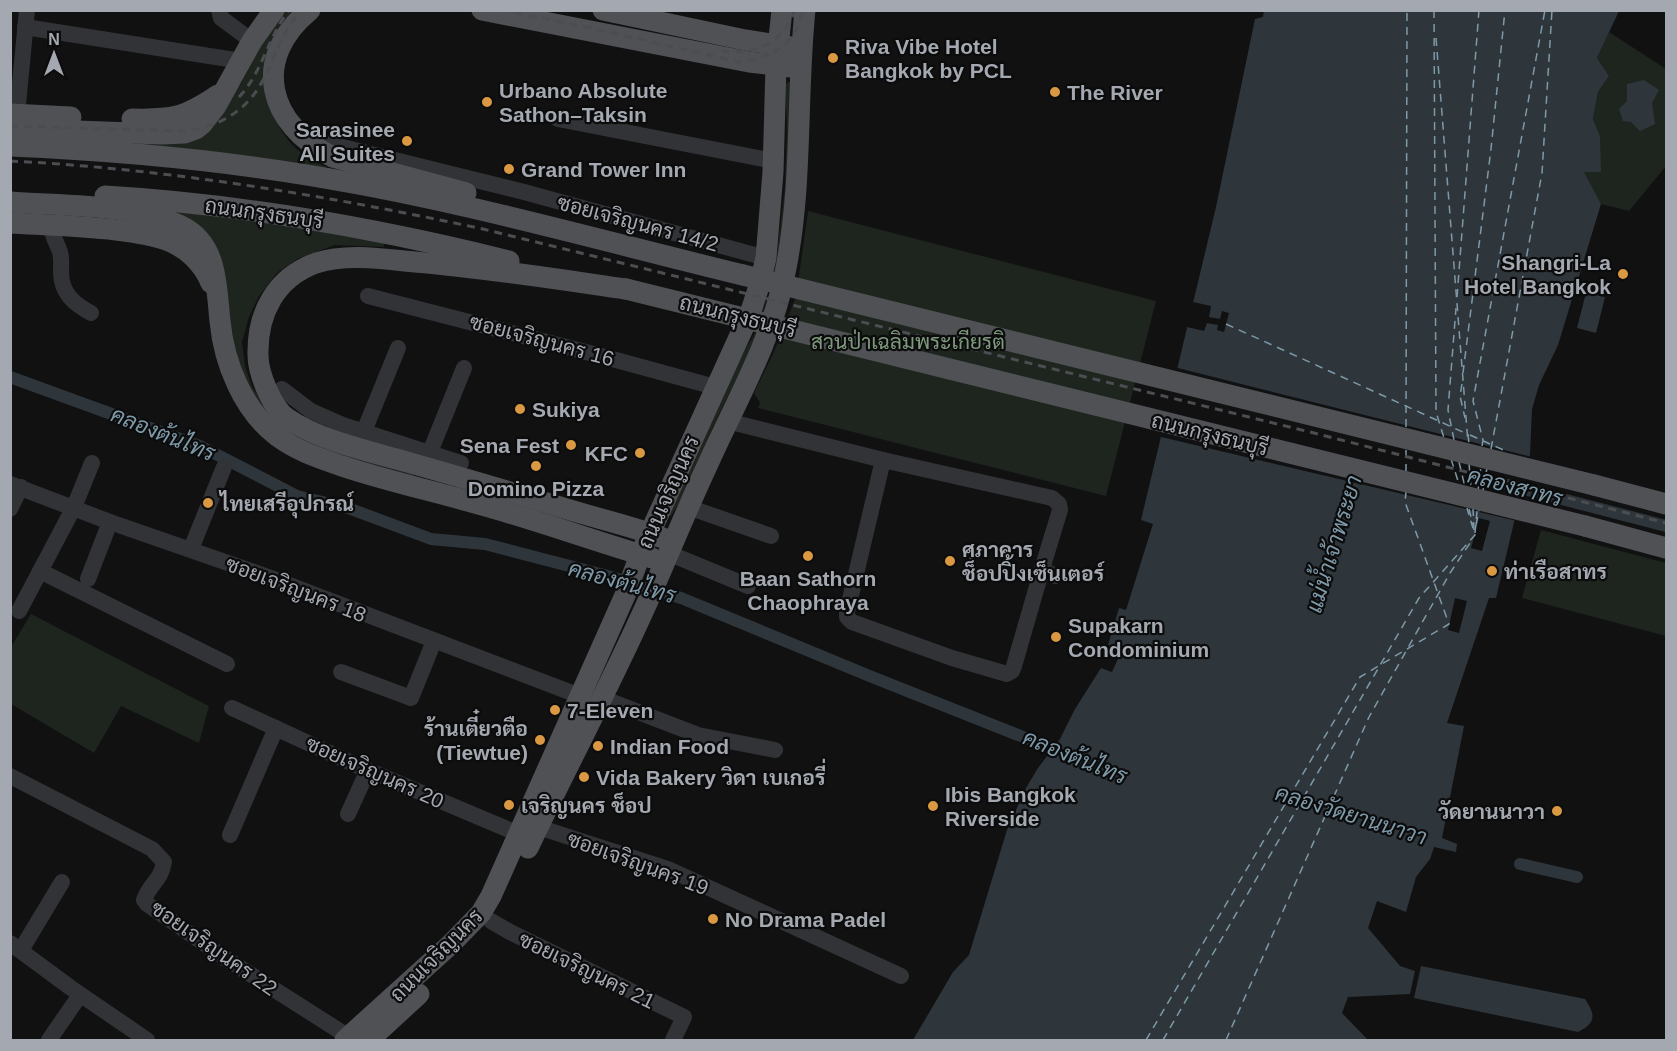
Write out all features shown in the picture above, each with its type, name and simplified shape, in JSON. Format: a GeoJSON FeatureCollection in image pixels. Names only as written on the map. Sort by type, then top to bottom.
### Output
{"type":"FeatureCollection","features":[{"type":"Feature","properties":{"kind":"main road"},"geometry":{"type":"LineString","coordinates":[[13,120],[46,130],[184,133],[202,124],[226,90],[252,41],[274,10]]}},
{"type":"Feature","properties":{"kind":"main road"},"geometry":{"type":"LineString","coordinates":[[310,10],[295,24],[278,50],[274,67],[275,96],[280,108],[300,136],[314,148],[333,157],[579,224],[743,275],[1666,504]]}},
{"type":"Feature","properties":{"kind":"main road"},"geometry":{"type":"LineString","coordinates":[[482,10],[685,50],[800,58]]}},
{"type":"Feature","properties":{"kind":"main road"},"geometry":{"type":"LineString","coordinates":[[603,10],[777,55]]}},
{"type":"Feature","properties":{"kind":"main road","name":"ถนนเจริญนคร"},"geometry":{"type":"LineString","coordinates":[[354,1040],[484,931],[491,921],[529,830],[580,696],[640,555],[751,311],[766,258],[774,161],[777,55],[782,10]]}},
{"type":"Feature","properties":{"kind":"main road","name":"ถนนเจริญนคร"},"geometry":{"type":"LineString","coordinates":[[354,1040],[481,913],[602,698],[760,349],[785,275],[797,164],[800,58],[805,10]]}},
{"type":"Feature","properties":{"kind":"main road","name":"ถนนกรุงธนบุรี"},"geometry":{"type":"LineString","coordinates":[[10,146],[82,149],[184,158],[271,169],[359,184],[743,275]]}},
{"type":"Feature","properties":{"kind":"main road","name":"ถนนกรุงธนบุรี"},"geometry":{"type":"LineString","coordinates":[[10,191],[194,203],[349,226],[626,289],[1666,548]]}},
{"type":"Feature","properties":{"kind":"main road"},"geometry":{"type":"LineString","coordinates":[[10,202],[116,210],[162,219],[181,226],[196,235],[206,247],[217,281],[220,322]]}},
{"type":"Feature","properties":{"kind":"main road"},"geometry":{"type":"LineString","coordinates":[[10,223],[146,234],[180,246],[192,255],[208,275],[217,303],[233,376],[251,410],[275,435],[301,452],[373,476],[479,504],[640,555],[668,552]]}},
{"type":"Feature","properties":{"kind":"main road"},"geometry":{"type":"LineString","coordinates":[[626,289],[449,265],[382,259],[335,260],[316,263],[293,275],[273,295],[264,310],[258,332],[258,359],[263,380],[273,402],[284,417],[301,428],[361,440],[650,533],[668,552]]}},
{"type":"Feature","properties":{"kind":"main road"},"geometry":{"type":"LineString","coordinates":[[422,489],[427,463]]}},
{"type":"Feature","properties":{"kind":"street"},"geometry":{"type":"LineString","coordinates":[[219,10],[221,18],[252,41]]}},
{"type":"Feature","properties":{"kind":"street"},"geometry":{"type":"LineString","coordinates":[[13,120],[26,19],[241,62]]}},
{"type":"Feature","properties":{"kind":"street"},"geometry":{"type":"LineString","coordinates":[[558,119],[774,161]]}},
{"type":"Feature","properties":{"kind":"street","name":"ซอยเจริญนคร 14/2"},"geometry":{"type":"LineString","coordinates":[[300,136],[524,192],[766,258]]}},
{"type":"Feature","properties":{"kind":"street"},"geometry":{"type":"LineString","coordinates":[[53,225],[52,237],[61,255],[61,278],[64,290],[78,306],[91,313]]}},
{"type":"Feature","properties":{"kind":"street","name":"ซอยเจริญนคร 16"},"geometry":{"type":"LineString","coordinates":[[368,296],[715,387]]}},
{"type":"Feature","properties":{"kind":"street"},"geometry":{"type":"LineString","coordinates":[[282,388],[311,411],[361,440],[398,348]]}},
{"type":"Feature","properties":{"kind":"street"},"geometry":{"type":"LineString","coordinates":[[461,463],[427,463],[464,368]]}},
{"type":"Feature","properties":{"kind":"street"},"geometry":{"type":"LineString","coordinates":[[727,421],[883,460],[1052,498],[1059,504],[1060,510],[1048,573],[1012,671],[1007,674],[952,658],[849,620],[847,612],[883,460]]}},
{"type":"Feature","properties":{"kind":"street"},"geometry":{"type":"LineString","coordinates":[[19,610],[74,507],[92,463]]}},
{"type":"Feature","properties":{"kind":"street"},"geometry":{"type":"LineString","coordinates":[[1556,465],[1666,495]]}},
{"type":"Feature","properties":{"kind":"street"},"geometry":{"type":"LineString","coordinates":[[191,549],[224,467]]}},
{"type":"Feature","properties":{"kind":"street"},"geometry":{"type":"LineString","coordinates":[[10,509],[16,486]]}},
{"type":"Feature","properties":{"kind":"street","name":"ซอยเจริญนคร 18"},"geometry":{"type":"LineString","coordinates":[[16,486],[110,522],[191,549],[580,696]]}},
{"type":"Feature","properties":{"kind":"street"},"geometry":{"type":"LineString","coordinates":[[688,507],[771,536]]}},
{"type":"Feature","properties":{"kind":"street"},"geometry":{"type":"LineString","coordinates":[[87,579],[110,522]]}},
{"type":"Feature","properties":{"kind":"street"},"geometry":{"type":"LineString","coordinates":[[668,552],[748,586]]}},
{"type":"Feature","properties":{"kind":"street"},"geometry":{"type":"LineString","coordinates":[[40,571],[227,664]]}},
{"type":"Feature","properties":{"kind":"street"},"geometry":{"type":"LineString","coordinates":[[340,672],[411,698],[434,642]]}},
{"type":"Feature","properties":{"kind":"street"},"geometry":{"type":"LineString","coordinates":[[602,698],[698,735],[775,750]]}},
{"type":"Feature","properties":{"kind":"street","name":"ซอยเจริญนคร 20"},"geometry":{"type":"LineString","coordinates":[[232,708],[368,770],[529,830]]}},
{"type":"Feature","properties":{"kind":"street"},"geometry":{"type":"LineString","coordinates":[[230,835],[276,728]]}},
{"type":"Feature","properties":{"kind":"street"},"geometry":{"type":"LineString","coordinates":[[348,814],[368,770]]}},
{"type":"Feature","properties":{"kind":"street","name":"ซอยเจริญนคร 22"},"geometry":{"type":"LineString","coordinates":[[10,776],[152,849],[164,862],[163,873],[146,893],[144,900],[147,904],[225,958],[354,1040]]}},
{"type":"Feature","properties":{"kind":"street","name":"ซอยเจริญนคร 19"},"geometry":{"type":"LineString","coordinates":[[529,830],[668,869],[901,976]]}},
{"type":"Feature","properties":{"kind":"street"},"geometry":{"type":"LineString","coordinates":[[62,882],[16,946],[80,995],[147,1041]]}},
{"type":"Feature","properties":{"kind":"street","name":"ซอยเจริญนคร 21"},"geometry":{"type":"LineString","coordinates":[[491,921],[684,1017],[673,1041]]}},
{"type":"Feature","properties":{"kind":"street"},"geometry":{"type":"LineString","coordinates":[[49,1041],[80,995]]}},
{"type":"Feature","properties":{"kind":"green space"},"geometry":{"type":"Polygon","coordinates":[[[282,11],[305,11],[268,100],[278,124],[289,141],[296,149],[327,167],[327,171],[90,139],[212,127],[242,82],[272,24],[282,11]]]}},
{"type":"Feature","properties":{"kind":"green space"},"geometry":{"type":"Polygon","coordinates":[[[1609,32],[1666,69],[1666,166],[1629,211],[1601,204],[1583,172],[1600,172],[1600,136],[1593,120],[1598,92],[1609,76],[1597,58],[1609,32]]]}},
{"type":"Feature","properties":{"kind":"green space"},"geometry":{"type":"Polygon","coordinates":[[[792,82],[795,87],[779,276],[760,331],[712,429],[685,493],[671,516],[667,514],[737,362],[754,335],[771,288],[785,187],[787,128],[785,85],[792,82]]]}},
{"type":"Feature","properties":{"kind":"green space"},"geometry":{"type":"Polygon","coordinates":[[[172,208],[384,240],[384,247],[335,245],[297,259],[277,273],[259,296],[249,317],[242,342],[245,366],[252,386],[273,419],[414,474],[414,478],[297,443],[273,428],[242,378],[217,270],[175,221],[172,208]]]}},
{"type":"Feature","properties":{"kind":"green space","name":"สวนป่าเฉลิมพระเกียรติ"},"geometry":{"type":"Polygon","coordinates":[[[808,211],[1156,301],[1106,496],[758,408],[760,403],[754,393],[796,297],[808,211]]]}},
{"type":"Feature","properties":{"kind":"green space"},"geometry":{"type":"Polygon","coordinates":[[[1541,530],[1666,563],[1666,636],[1522,598],[1541,530]]]}},
{"type":"Feature","properties":{"kind":"green space"},"geometry":{"type":"Polygon","coordinates":[[[31,614],[209,706],[199,743],[121,706],[94,753],[11,704],[11,647],[31,614]]]}},
{"type":"Feature","properties":{"kind":"water","name":"แม่น้ำเจ้าพระยา"},"geometry":{"type":"Polygon","coordinates":[[[1264,10],[1619,11],[1597,58],[1609,76],[1598,92],[1593,119],[1600,136],[1601,172],[1584,172],[1601,204],[1558,345],[1539,385],[1532,409],[1530,455],[1496,598],[1489,598],[1447,723],[1464,726],[1442,838],[1457,844],[1456,852],[1434,847],[1430,859],[1416,877],[1406,912],[1377,901],[1368,928],[1400,966],[1415,971],[1410,994],[1348,997],[1342,1013],[1368,1040],[913,1040],[953,972],[969,955],[1007,830],[1026,788],[1060,739],[1075,709],[1101,668],[1112,672],[1122,650],[1108,645],[1119,608],[1126,610],[1153,524],[1141,520],[1216,207],[1255,19],[1263,17],[1264,10]]]}},
{"type":"Feature","properties":{"kind":"water"},"geometry":{"type":"Polygon","coordinates":[[[1644,80],[1659,90],[1652,103],[1655,124],[1640,131],[1631,122],[1623,121],[1619,109],[1627,101],[1627,84],[1644,80]]]}},
{"type":"Feature","properties":{"kind":"water"},"geometry":{"type":"Polygon","coordinates":[[[1586,293],[1605,297],[1596,333],[1577,328],[1586,293]]]}},
{"type":"Feature","properties":{"kind":"water"},"geometry":{"type":"Polygon","coordinates":[[[1421,966],[1585,999],[1591,1009],[1591,1022],[1578,1032],[1414,998],[1421,966]]]}},
{"type":"Feature","properties":{"kind":"pier"},"geometry":{"type":"Polygon","coordinates":[[[1193,302],[1211,306],[1209,317],[1220,319],[1222,311],[1229,313],[1224,332],[1217,330],[1218,325],[1207,323],[1204,331],[1187,327],[1188,320],[1185,319],[1187,313],[1190,314],[1193,302]]]}},
{"type":"Feature","properties":{"kind":"pier"},"geometry":{"type":"Polygon","coordinates":[[[1174,367],[1532,457],[1517,521],[1157,436],[1174,367]]]}},
{"type":"Feature","properties":{"kind":"pier"},"geometry":{"type":"Polygon","coordinates":[[[1479,518],[1490,521],[1482,551],[1471,548],[1479,518]]]}},
{"type":"Feature","properties":{"kind":"pier"},"geometry":{"type":"Polygon","coordinates":[[[1455,598],[1467,601],[1459,633],[1448,630],[1455,598]]]}},
{"type":"Feature","properties":{"kind":"waterway","name":"คลองต้นไทร"},"geometry":{"type":"LineString","coordinates":[[10,377],[202,447],[297,496],[348,508],[431,539],[485,544],[681,598],[1066,754]]}},
{"type":"Feature","properties":{"kind":"waterway","name":"คลองสาทร"},"geometry":{"type":"LineString","coordinates":[[1508,485],[1666,526]]}},
{"type":"Feature","properties":{"kind":"waterway","name":"คลองวัดยานนาวา"},"geometry":{"type":"LineString","coordinates":[[1520,864],[1577,877]]}},
{"type":"Feature","properties":{"kind":"ferry route"},"geometry":{"type":"LineString","coordinates":[[1406,427],[1407,10]]}},
{"type":"Feature","properties":{"kind":"ferry route"},"geometry":{"type":"LineString","coordinates":[[1434,10],[1436,412],[1444,438]]}},
{"type":"Feature","properties":{"kind":"ferry route"},"geometry":{"type":"LineString","coordinates":[[1457,297],[1479,10]]}},
{"type":"Feature","properties":{"kind":"ferry route"},"geometry":{"type":"LineString","coordinates":[[1463,373],[1491,149],[1505,10]]}},
{"type":"Feature","properties":{"kind":"ferry route"},"geometry":{"type":"LineString","coordinates":[[1482,446],[1483,440],[1473,401],[1545,10]]}},
{"type":"Feature","properties":{"kind":"ferry route"},"geometry":{"type":"LineString","coordinates":[[1491,449],[1542,173],[1552,10]]}},
{"type":"Feature","properties":{"kind":"ferry route"},"geometry":{"type":"LineString","coordinates":[[1436,38],[1468,443]]}},
{"type":"Feature","properties":{"kind":"ferry route"},"geometry":{"type":"LineString","coordinates":[[1454,440],[1448,410],[1456,308]]}},
{"type":"Feature","properties":{"kind":"ferry route"},"geometry":{"type":"LineString","coordinates":[[1226,324],[1465,433]]}},
{"type":"Feature","properties":{"kind":"ferry route"},"geometry":{"type":"LineString","coordinates":[[1462,384],[1460,396],[1465,418]]}},
{"type":"Feature","properties":{"kind":"ferry route"},"geometry":{"type":"LineString","coordinates":[[1468,434],[1469,444]]}},
{"type":"Feature","properties":{"kind":"ferry route"},"geometry":{"type":"LineString","coordinates":[[1470,435],[1508,452]]}},
{"type":"Feature","properties":{"kind":"ferry route"},"geometry":{"type":"LineString","coordinates":[[1406,450],[1406,472]]}},
{"type":"Feature","properties":{"kind":"ferry route"},"geometry":{"type":"LineString","coordinates":[[1451,459],[1459,484]]}},
{"type":"Feature","properties":{"kind":"ferry route"},"geometry":{"type":"LineString","coordinates":[[1459,462],[1465,487]]}},
{"type":"Feature","properties":{"kind":"ferry route"},"geometry":{"type":"LineString","coordinates":[[1469,463],[1471,488]]}},
{"type":"Feature","properties":{"kind":"ferry route"},"geometry":{"type":"LineString","coordinates":[[1478,491],[1481,466]]}},
{"type":"Feature","properties":{"kind":"ferry route"},"geometry":{"type":"LineString","coordinates":[[1483,490],[1487,468]]}},
{"type":"Feature","properties":{"kind":"ferry route"},"geometry":{"type":"LineString","coordinates":[[1146,1040],[1360,677],[1449,624],[1405,502],[1406,492]]}},
{"type":"Feature","properties":{"kind":"ferry route"},"geometry":{"type":"LineString","coordinates":[[1163,1040],[1419,598],[1475,535],[1467,508]]}},
{"type":"Feature","properties":{"kind":"ferry route"},"geometry":{"type":"LineString","coordinates":[[1473,508],[1474,530]]}},
{"type":"Feature","properties":{"kind":"ferry route"},"geometry":{"type":"LineString","coordinates":[[1469,509],[1473,525]]}},
{"type":"Feature","properties":{"kind":"ferry route"},"geometry":{"type":"LineString","coordinates":[[1476,525],[1479,510]]}},
{"type":"Feature","properties":{"kind":"ferry route"},"geometry":{"type":"LineString","coordinates":[[1475,533],[1477,511]]}},
{"type":"Feature","properties":{"kind":"ferry route"},"geometry":{"type":"LineString","coordinates":[[1226,1040],[1369,717],[1450,573],[1472,540]]}},
{"type":"Feature","properties":{"kind":"railway"},"geometry":{"type":"LineString","coordinates":[[239,97],[254,77],[289,10]]}},
{"type":"Feature","properties":{"kind":"railway"},"geometry":{"type":"LineString","coordinates":[[10,126],[180,131],[214,124],[235,113],[252,97],[265,77],[289,27],[303,10]]}},
{"type":"Feature","properties":{"kind":"railway"},"geometry":{"type":"LineString","coordinates":[[501,10],[739,62],[762,57],[781,48],[794,33],[803,10]]}},
{"type":"Feature","properties":{"kind":"railway"},"geometry":{"type":"LineString","coordinates":[[722,51],[746,51],[766,45],[783,31],[795,10]]}},
{"type":"Feature","properties":{"kind":"railway"},"geometry":{"type":"LineString","coordinates":[[10,161],[189,177],[307,195],[483,229],[1314,433],[1666,523]]}},
{"type":"Feature","properties":{"kind":"place","name":"Riva Vibe Hotel Bangkok by PCL"},"geometry":{"type":"Point","coordinates":[833,58]}},
{"type":"Feature","properties":{"kind":"place","name":"The River"},"geometry":{"type":"Point","coordinates":[1055,92]}},
{"type":"Feature","properties":{"kind":"place","name":"Urbano Absolute Sathon–Taksin"},"geometry":{"type":"Point","coordinates":[487,102]}},
{"type":"Feature","properties":{"kind":"place","name":"Sarasinee All Suites"},"geometry":{"type":"Point","coordinates":[407,141]}},
{"type":"Feature","properties":{"kind":"place","name":"Grand Tower Inn"},"geometry":{"type":"Point","coordinates":[509,169]}},
{"type":"Feature","properties":{"kind":"place","name":"Shangri-La Hotel Bangkok"},"geometry":{"type":"Point","coordinates":[1623,274]}},
{"type":"Feature","properties":{"kind":"place","name":"Sukiya"},"geometry":{"type":"Point","coordinates":[520,409]}},
{"type":"Feature","properties":{"kind":"place","name":"Sena Fest"},"geometry":{"type":"Point","coordinates":[571,445]}},
{"type":"Feature","properties":{"kind":"place","name":"KFC"},"geometry":{"type":"Point","coordinates":[640,453]}},
{"type":"Feature","properties":{"kind":"place","name":"Domino Pizza"},"geometry":{"type":"Point","coordinates":[536,466]}},
{"type":"Feature","properties":{"kind":"place","name":"ไทยเสรีอุปกรณ์"},"geometry":{"type":"Point","coordinates":[208,503]}},
{"type":"Feature","properties":{"kind":"place","name":"Baan Sathorn Chaophraya"},"geometry":{"type":"Point","coordinates":[808,556]}},
{"type":"Feature","properties":{"kind":"place","name":"ศุภาคาร ช็อปปิ้งเซ็นเตอร์"},"geometry":{"type":"Point","coordinates":[950,561]}},
{"type":"Feature","properties":{"kind":"place","name":"ท่าเรือสาทร"},"geometry":{"type":"Point","coordinates":[1492,571]}},
{"type":"Feature","properties":{"kind":"place","name":"Supakarn Condominium"},"geometry":{"type":"Point","coordinates":[1056,637]}},
{"type":"Feature","properties":{"kind":"place","name":"7-Eleven"},"geometry":{"type":"Point","coordinates":[555,710]}},
{"type":"Feature","properties":{"kind":"place","name":"ร้านเตี๋ยวตือ (Tiewtue)"},"geometry":{"type":"Point","coordinates":[540,740]}},
{"type":"Feature","properties":{"kind":"place","name":"Indian Food"},"geometry":{"type":"Point","coordinates":[598,746]}},
{"type":"Feature","properties":{"kind":"place","name":"Vida Bakery วิดา เบเกอรี่"},"geometry":{"type":"Point","coordinates":[584,777]}},
{"type":"Feature","properties":{"kind":"place","name":"เจริญนคร ช็อป"},"geometry":{"type":"Point","coordinates":[509,805]}},
{"type":"Feature","properties":{"kind":"place","name":"Ibis Bangkok Riverside"},"geometry":{"type":"Point","coordinates":[933,806]}},
{"type":"Feature","properties":{"kind":"place","name":"วัดยานนาวา"},"geometry":{"type":"Point","coordinates":[1557,811]}},
{"type":"Feature","properties":{"kind":"place","name":"No Drama Padel"},"geometry":{"type":"Point","coordinates":[713,919]}}]}
